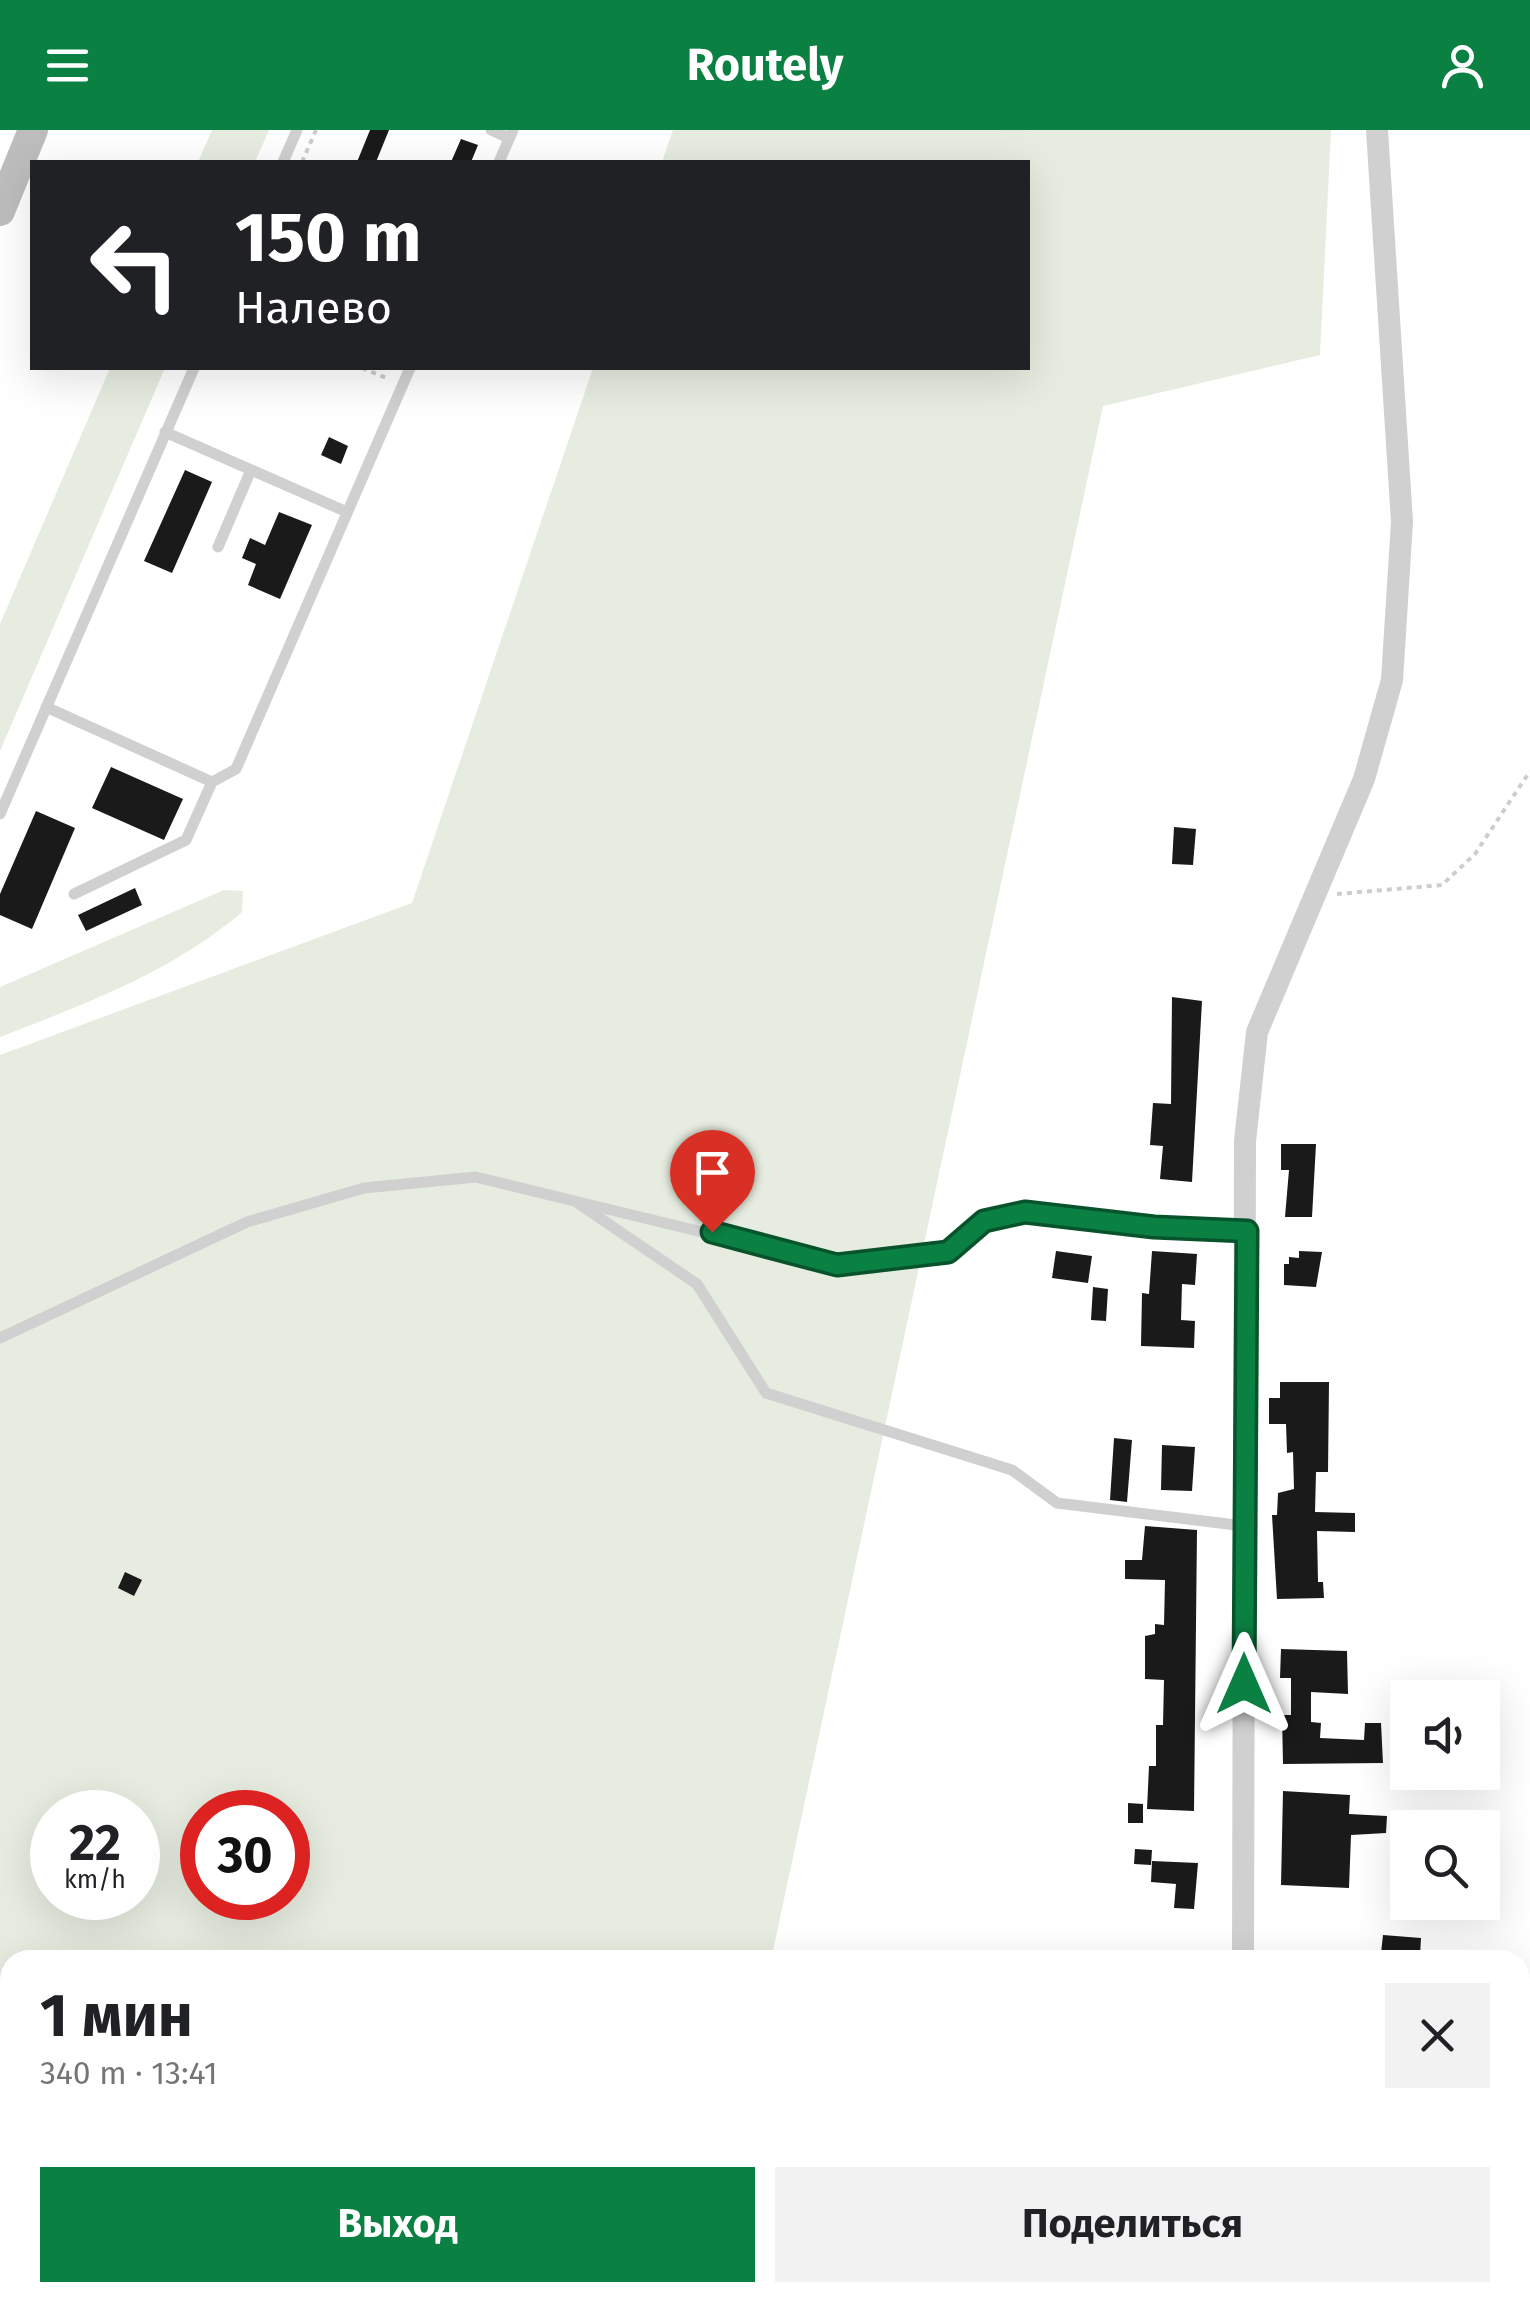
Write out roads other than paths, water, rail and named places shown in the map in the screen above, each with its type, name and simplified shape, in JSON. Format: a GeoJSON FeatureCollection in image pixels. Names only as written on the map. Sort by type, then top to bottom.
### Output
{"type":"FeatureCollection","features":[{"type":"Feature","properties":{"kind":"main road"},"geometry":{"type":"LineString","coordinates":[[0,211],[32,130]]}},
{"type":"Feature","properties":{"kind":"street"},"geometry":{"type":"LineString","coordinates":[[1243,1950],[1245,1141],[1257,1032],[1364,780],[1392,680],[1402,522],[1377,130]]}},
{"type":"Feature","properties":{"kind":"lane"},"geometry":{"type":"LineString","coordinates":[[284,160],[297,130]]}},
{"type":"Feature","properties":{"kind":"lane"},"geometry":{"type":"LineString","coordinates":[[490,130],[511,134],[500,160]]}},
{"type":"Feature","properties":{"kind":"lane"},"geometry":{"type":"LineString","coordinates":[[0,814],[193,370]]}},
{"type":"Feature","properties":{"kind":"lane"},"geometry":{"type":"LineString","coordinates":[[74,894],[186,840],[212,782],[236,769],[409,370]]}},
{"type":"Feature","properties":{"kind":"lane"},"geometry":{"type":"LineString","coordinates":[[166,432],[347,512]]}},
{"type":"Feature","properties":{"kind":"lane"},"geometry":{"type":"LineString","coordinates":[[218,546],[251,470]]}},
{"type":"Feature","properties":{"kind":"lane"},"geometry":{"type":"LineString","coordinates":[[46,707],[212,782]]}},
{"type":"Feature","properties":{"kind":"lane"},"geometry":{"type":"LineString","coordinates":[[0,1338],[247,1222],[364,1188],[476,1177],[837,1265],[948,1252],[984,1221],[1025,1212],[1154,1227],[1247,1231]]}},
{"type":"Feature","properties":{"kind":"lane"},"geometry":{"type":"LineString","coordinates":[[572,1199],[698,1284],[766,1393],[1012,1470],[1056,1502],[1244,1526]]}}]}
